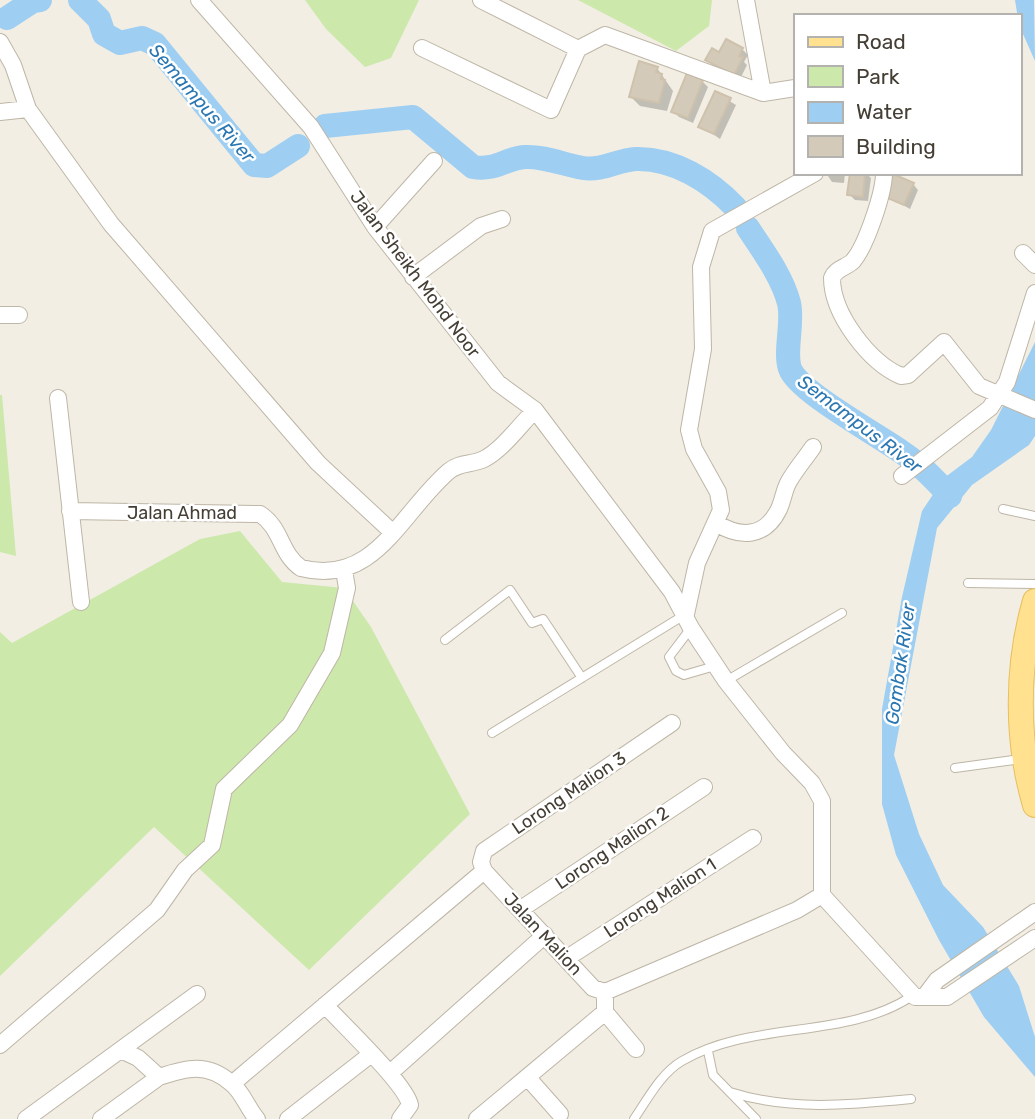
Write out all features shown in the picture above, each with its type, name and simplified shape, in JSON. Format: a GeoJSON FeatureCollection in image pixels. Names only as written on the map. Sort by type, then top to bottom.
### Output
{"type":"FeatureCollection","features":[{"type":"Feature","properties":{"kind":"main road"},"geometry":{"type":"LineString","coordinates":[[1035,601],[1021,686],[1024,759],[1035,805]]}},
{"type":"Feature","properties":{"kind":"street","name":"Jalan Sheikh Mohd Noor"},"geometry":{"type":"LineString","coordinates":[[199,0],[311,127],[375,227],[498,383],[535,410],[672,592],[726,681],[783,753],[812,783],[822,801],[822,895]]}},
{"type":"Feature","properties":{"kind":"street"},"geometry":{"type":"LineString","coordinates":[[481,0],[578,50]]}},
{"type":"Feature","properties":{"kind":"street"},"geometry":{"type":"LineString","coordinates":[[746,0],[763,93]]}},
{"type":"Feature","properties":{"kind":"street"},"geometry":{"type":"LineString","coordinates":[[422,48],[551,110],[578,50],[605,35],[763,93],[794,88]]}},
{"type":"Feature","properties":{"kind":"street"},"geometry":{"type":"LineString","coordinates":[[0,42],[13,65],[28,109],[111,225],[318,463],[393,532]]}},
{"type":"Feature","properties":{"kind":"street"},"geometry":{"type":"LineString","coordinates":[[0,112],[28,109]]}},
{"type":"Feature","properties":{"kind":"street"},"geometry":{"type":"LineString","coordinates":[[375,227],[433,161]]}},
{"type":"Feature","properties":{"kind":"street"},"geometry":{"type":"LineString","coordinates":[[688,621],[697,563],[721,510],[718,492],[694,449],[688,430],[703,349],[701,267],[712,231],[755,210],[812,175]]}},
{"type":"Feature","properties":{"kind":"street"},"geometry":{"type":"LineString","coordinates":[[883,175],[868,231],[853,261],[832,278],[841,314],[854,337],[896,374],[908,375],[944,342],[979,386],[1035,410]]}},
{"type":"Feature","properties":{"kind":"street"},"geometry":{"type":"LineString","coordinates":[[413,277],[481,226],[502,219]]}},
{"type":"Feature","properties":{"kind":"street"},"geometry":{"type":"LineString","coordinates":[[1023,253],[1035,265]]}},
{"type":"Feature","properties":{"kind":"street"},"geometry":{"type":"LineString","coordinates":[[905,473],[977,421],[1000,396],[1016,357],[1035,293]]}},
{"type":"Feature","properties":{"kind":"street"},"geometry":{"type":"LineString","coordinates":[[0,315],[19,315]]}},
{"type":"Feature","properties":{"kind":"street"},"geometry":{"type":"LineString","coordinates":[[58,398],[81,602]]}},
{"type":"Feature","properties":{"kind":"street"},"geometry":{"type":"LineString","coordinates":[[0,1045],[156,910],[185,870],[212,845],[224,789],[290,725],[332,653],[347,588],[344,570],[359,564],[393,532],[450,470],[487,456],[535,410]]}},
{"type":"Feature","properties":{"kind":"street"},"geometry":{"type":"LineString","coordinates":[[716,523],[732,533],[750,535],[764,527],[779,510],[787,485],[813,447]]}},
{"type":"Feature","properties":{"kind":"street","name":"Jalan Ahmad"},"geometry":{"type":"LineString","coordinates":[[70,511],[260,514],[276,528],[286,554],[295,564],[306,569],[344,570]]}},
{"type":"Feature","properties":{"kind":"street","name":"Lorong Malion 3"},"geometry":{"type":"LineString","coordinates":[[484,871],[481,862],[484,851],[672,723]]}},
{"type":"Feature","properties":{"kind":"street","name":"Lorong Malion 2"},"geometry":{"type":"LineString","coordinates":[[521,909],[704,788]]}},
{"type":"Feature","properties":{"kind":"street","name":"Lorong Malion 1"},"geometry":{"type":"LineString","coordinates":[[567,958],[753,838]]}},
{"type":"Feature","properties":{"kind":"street"},"geometry":{"type":"LineString","coordinates":[[233,1083],[484,871]]}},
{"type":"Feature","properties":{"kind":"street","name":"Jalan Malion"},"geometry":{"type":"LineString","coordinates":[[484,871],[593,988],[605,992]]}},
{"type":"Feature","properties":{"kind":"street"},"geometry":{"type":"LineString","coordinates":[[636,1049],[605,1012],[605,992],[797,910],[822,895],[918,996],[947,997],[1035,938]]}},
{"type":"Feature","properties":{"kind":"street"},"geometry":{"type":"LineString","coordinates":[[918,996],[1035,912]]}},
{"type":"Feature","properties":{"kind":"street"},"geometry":{"type":"LineString","coordinates":[[390,1073],[545,935]]}},
{"type":"Feature","properties":{"kind":"street"},"geometry":{"type":"LineString","coordinates":[[26,1119],[197,994]]}},
{"type":"Feature","properties":{"kind":"street"},"geometry":{"type":"LineString","coordinates":[[325,1005],[390,1073],[408,1099],[410,1105],[400,1119]]}},
{"type":"Feature","properties":{"kind":"street"},"geometry":{"type":"LineString","coordinates":[[477,1119],[605,1012]]}},
{"type":"Feature","properties":{"kind":"street"},"geometry":{"type":"LineString","coordinates":[[121,1050],[138,1058],[159,1077]]}},
{"type":"Feature","properties":{"kind":"street"},"geometry":{"type":"LineString","coordinates":[[288,1119],[370,1055]]}},
{"type":"Feature","properties":{"kind":"street"},"geometry":{"type":"LineString","coordinates":[[101,1119],[159,1077],[185,1068],[202,1067],[233,1083],[255,1118]]}},
{"type":"Feature","properties":{"kind":"street"},"geometry":{"type":"LineString","coordinates":[[528,1077],[560,1114]]}},
{"type":"Feature","properties":{"kind":"lane"},"geometry":{"type":"LineString","coordinates":[[1003,509],[1035,516]]}},
{"type":"Feature","properties":{"kind":"lane"},"geometry":{"type":"LineString","coordinates":[[968,583],[1035,584]]}},
{"type":"Feature","properties":{"kind":"lane"},"geometry":{"type":"LineString","coordinates":[[445,640],[510,590],[532,623],[543,620],[582,678]]}},
{"type":"Feature","properties":{"kind":"lane"},"geometry":{"type":"LineString","coordinates":[[726,681],[842,613]]}},
{"type":"Feature","properties":{"kind":"lane"},"geometry":{"type":"LineString","coordinates":[[688,621],[668,657],[677,671],[684,675],[715,666]]}},
{"type":"Feature","properties":{"kind":"lane"},"geometry":{"type":"LineString","coordinates":[[492,733],[582,678],[688,621]]}},
{"type":"Feature","properties":{"kind":"lane"},"geometry":{"type":"LineString","coordinates":[[954,768],[1024,759]]}},
{"type":"Feature","properties":{"kind":"lane"},"geometry":{"type":"LineString","coordinates":[[634,1119],[657,1086],[681,1061],[743,1038],[868,1018],[918,996]]}},
{"type":"Feature","properties":{"kind":"lane"},"geometry":{"type":"LineString","coordinates":[[708,1051],[713,1075],[756,1119]]}},
{"type":"Feature","properties":{"kind":"lane"},"geometry":{"type":"LineString","coordinates":[[730,1092],[758,1101],[802,1105],[911,1099]]}},
{"type":"Feature","properties":{"kind":"green space"},"geometry":{"type":"Polygon","coordinates":[[[305,0],[419,0],[391,58],[365,67],[326,29],[305,0]]]}},
{"type":"Feature","properties":{"kind":"green space"},"geometry":{"type":"Polygon","coordinates":[[[578,0],[712,0],[709,26],[676,51],[578,0]]]}},
{"type":"Feature","properties":{"kind":"green space"},"geometry":{"type":"Polygon","coordinates":[[[2,395],[16,556],[0,552],[2,395]]]}},
{"type":"Feature","properties":{"kind":"green space"},"geometry":{"type":"Polygon","coordinates":[[[240,531],[282,582],[344,588],[371,627],[470,814],[309,970],[154,827],[0,976],[0,632],[12,643],[200,539],[240,531]]]}},
{"type":"Feature","properties":{"kind":"water"},"geometry":{"type":"Polygon","coordinates":[[[1015,0],[1034,0],[1035,61],[1021,30],[1021,14],[1017,14],[1015,0]]]}},
{"type":"Feature","properties":{"kind":"water","name":"Gombak River"},"geometry":{"type":"Polygon","coordinates":[[[1035,342],[1035,436],[1029,445],[972,485],[937,528],[894,755],[919,834],[943,885],[983,927],[1019,986],[1035,1037],[1035,1077],[984,1017],[939,940],[896,855],[882,804],[882,709],[902,597],[922,511],[944,478],[972,457],[991,430],[1035,342]]]}},
{"type":"Feature","properties":{"kind":"building"},"geometry":{"type":"Polygon","coordinates":[[[726,39],[743,48],[739,56],[743,57],[734,75],[705,60],[712,48],[719,52],[726,39]]]}},
{"type":"Feature","properties":{"kind":"building"},"geometry":{"type":"Polygon","coordinates":[[[639,61],[658,67],[656,72],[662,74],[661,79],[665,80],[659,103],[629,97],[639,61]]]}},
{"type":"Feature","properties":{"kind":"building"},"geometry":{"type":"Polygon","coordinates":[[[687,73],[703,80],[688,118],[671,112],[687,73]]]}},
{"type":"Feature","properties":{"kind":"building"},"geometry":{"type":"Polygon","coordinates":[[[715,91],[731,98],[714,134],[698,127],[715,91]]]}},
{"type":"Feature","properties":{"kind":"building"},"geometry":{"type":"Polygon","coordinates":[[[850,175],[865,175],[863,197],[847,195],[850,175]]]}},
{"type":"Feature","properties":{"kind":"building"},"geometry":{"type":"Polygon","coordinates":[[[893,175],[914,183],[904,205],[883,196],[893,175]]]}},
{"type":"Feature","properties":{"kind":"waterway","name":"Semampus River"},"geometry":{"type":"LineString","coordinates":[[7,18],[33,1],[40,0]]}},
{"type":"Feature","properties":{"kind":"waterway","name":"Semampus River"},"geometry":{"type":"LineString","coordinates":[[80,0],[99,19],[104,34],[120,43],[142,38],[155,44],[254,165],[267,166],[298,146]]}},
{"type":"Feature","properties":{"kind":"waterway","name":"Semampus River"},"geometry":{"type":"LineString","coordinates":[[325,126],[413,117],[473,167],[481,168],[525,157],[590,169],[636,159],[664,162],[703,180],[735,207]]}},
{"type":"Feature","properties":{"kind":"waterway","name":"Semampus River"},"geometry":{"type":"LineString","coordinates":[[748,228],[777,273],[786,293],[790,311],[788,356],[791,371],[826,403],[916,463],[950,496]]}}]}
